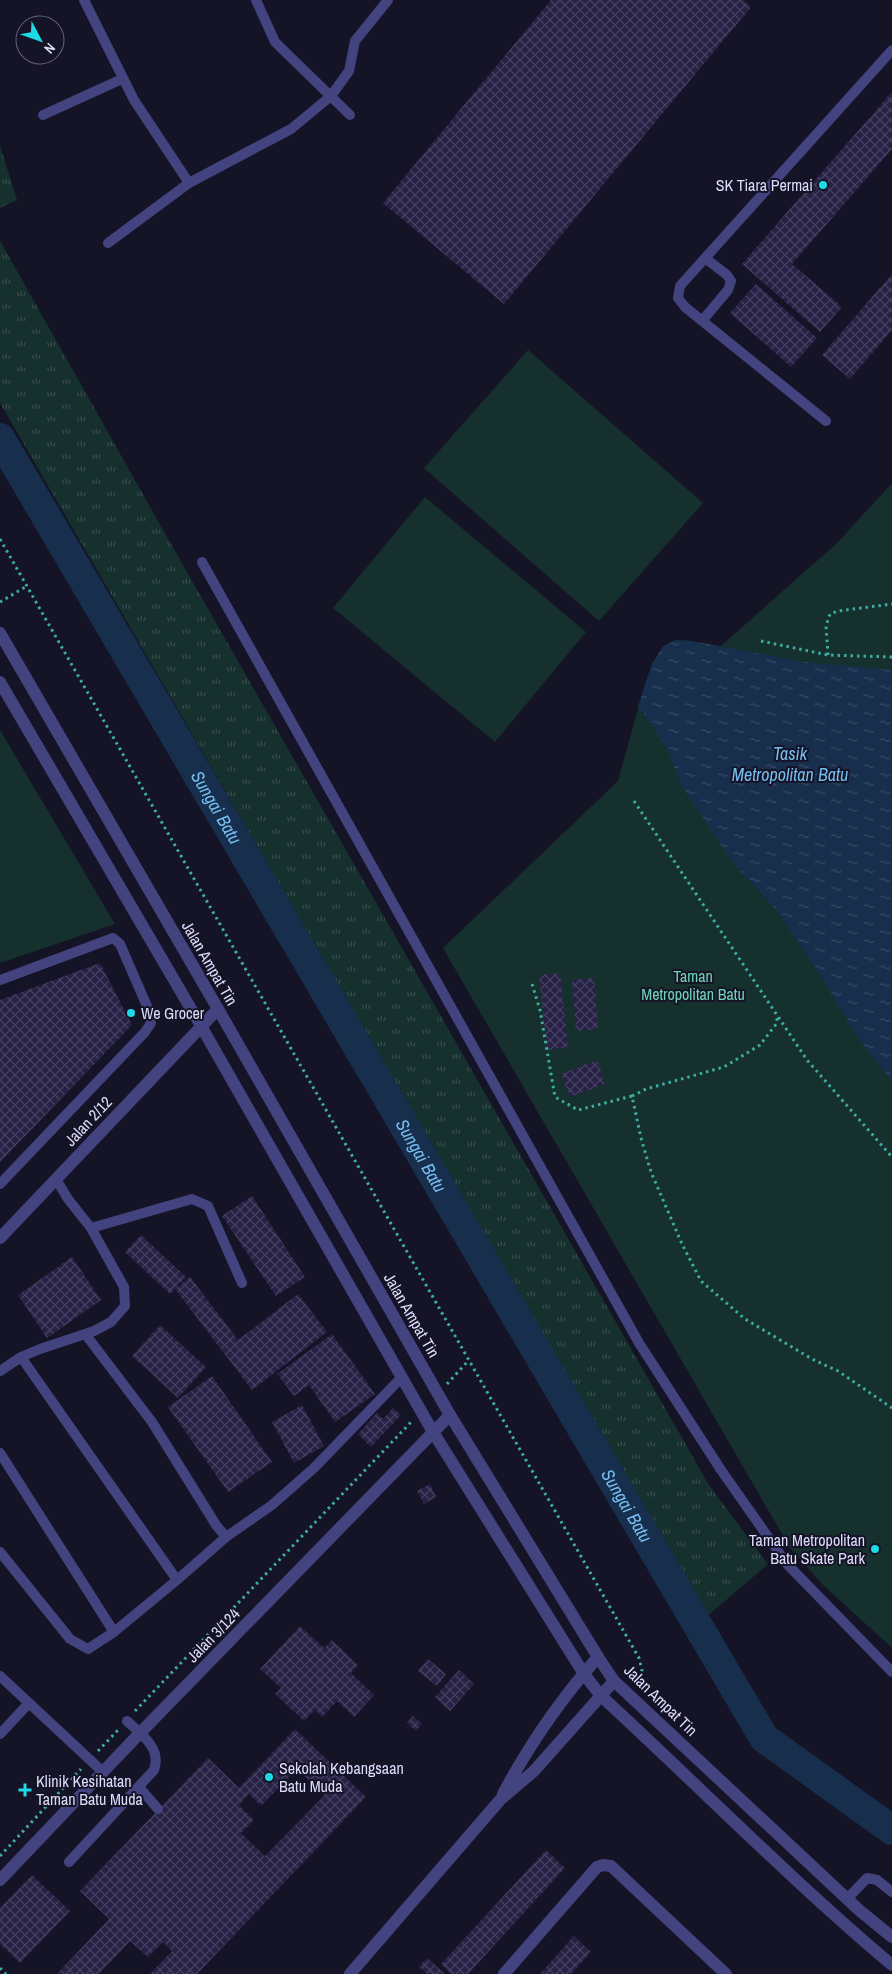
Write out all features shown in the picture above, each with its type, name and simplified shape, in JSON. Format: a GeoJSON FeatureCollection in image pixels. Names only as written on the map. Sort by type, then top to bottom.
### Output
{"type":"FeatureCollection","features":[{"type":"Feature","properties":{"kind":"street","name":"Jalan Ampat Tin"},"geometry":{"type":"LineString","coordinates":[[0,633],[450,1415],[598,1658],[614,1680],[847,1899],[892,1937]]}},
{"type":"Feature","properties":{"kind":"street"},"geometry":{"type":"LineString","coordinates":[[0,682],[201,1026],[433,1432],[584,1674],[601,1696],[769,1855],[846,1926],[892,1965]]}},
{"type":"Feature","properties":{"kind":"street","name":"Jalan 2/12"},"geometry":{"type":"LineString","coordinates":[[0,1238],[218,1010]]}},
{"type":"Feature","properties":{"kind":"street","name":"Jalan 3/124"},"geometry":{"type":"LineString","coordinates":[[0,1880],[140,1733],[450,1415]]}},
{"type":"Feature","properties":{"kind":"street"},"geometry":{"type":"LineString","coordinates":[[500,1800],[521,1761],[584,1674],[598,1658]]}},
{"type":"Feature","properties":{"kind":"street"},"geometry":{"type":"LineString","coordinates":[[350,1974],[500,1800],[534,1772],[614,1680]]}},
{"type":"Feature","properties":{"kind":"street"},"geometry":{"type":"LineString","coordinates":[[504,1974],[596,1867],[603,1865],[611,1866],[726,1974]]}},
{"type":"Feature","properties":{"kind":"lane"},"geometry":{"type":"LineString","coordinates":[[84,0],[134,100],[189,183]]}},
{"type":"Feature","properties":{"kind":"lane"},"geometry":{"type":"LineString","coordinates":[[256,0],[275,42],[350,115]]}},
{"type":"Feature","properties":{"kind":"lane"},"geometry":{"type":"LineString","coordinates":[[108,243],[189,183],[291,129],[332,96],[349,71],[355,41],[388,0]]}},
{"type":"Feature","properties":{"kind":"lane"},"geometry":{"type":"LineString","coordinates":[[826,421],[685,307],[678,298],[680,286],[892,50]]}},
{"type":"Feature","properties":{"kind":"lane"},"geometry":{"type":"LineString","coordinates":[[43,115],[122,79]]}},
{"type":"Feature","properties":{"kind":"lane"},"geometry":{"type":"LineString","coordinates":[[702,321],[728,290],[731,281],[727,275],[705,258]]}},
{"type":"Feature","properties":{"kind":"lane"},"geometry":{"type":"LineString","coordinates":[[202,562],[639,1343],[721,1470],[787,1564],[892,1672]]}},
{"type":"Feature","properties":{"kind":"lane"},"geometry":{"type":"LineString","coordinates":[[0,980],[113,938],[120,944],[150,1013],[151,1023],[0,1184]]}},
{"type":"Feature","properties":{"kind":"lane"},"geometry":{"type":"LineString","coordinates":[[0,1371],[21,1357],[86,1335],[111,1322],[125,1306],[124,1287],[91,1228],[68,1199],[56,1179]]}},
{"type":"Feature","properties":{"kind":"lane"},"geometry":{"type":"LineString","coordinates":[[91,1228],[192,1199],[198,1201],[208,1206],[242,1283]]}},
{"type":"Feature","properties":{"kind":"lane"},"geometry":{"type":"LineString","coordinates":[[86,1335],[152,1422],[216,1525],[226,1537]]}},
{"type":"Feature","properties":{"kind":"lane"},"geometry":{"type":"LineString","coordinates":[[21,1357],[178,1580]]}},
{"type":"Feature","properties":{"kind":"lane"},"geometry":{"type":"LineString","coordinates":[[0,1552],[70,1639],[88,1649],[114,1632],[178,1580],[226,1537],[272,1504],[314,1468],[402,1377]]}},
{"type":"Feature","properties":{"kind":"lane"},"geometry":{"type":"LineString","coordinates":[[0,1453],[114,1632]]}},
{"type":"Feature","properties":{"kind":"lane"},"geometry":{"type":"LineString","coordinates":[[0,1676],[103,1772]]}},
{"type":"Feature","properties":{"kind":"lane"},"geometry":{"type":"LineString","coordinates":[[0,1734],[29,1704]]}},
{"type":"Feature","properties":{"kind":"lane"},"geometry":{"type":"LineString","coordinates":[[69,1862],[154,1770],[157,1763],[152,1745],[127,1721]]}},
{"type":"Feature","properties":{"kind":"lane"},"geometry":{"type":"LineString","coordinates":[[139,1786],[158,1809]]}},
{"type":"Feature","properties":{"kind":"lane"},"geometry":{"type":"LineString","coordinates":[[847,1899],[867,1878],[877,1880],[892,1892]]}},
{"type":"Feature","properties":{"kind":"path"},"geometry":{"type":"LineString","coordinates":[[0,539],[639,1658],[642,1667],[641,1673],[626,1691]]}},
{"type":"Feature","properties":{"kind":"path"},"geometry":{"type":"LineString","coordinates":[[1,602],[27,586]]}},
{"type":"Feature","properties":{"kind":"path"},"geometry":{"type":"LineString","coordinates":[[828,655],[826,626],[830,614],[838,611],[892,604]]}},
{"type":"Feature","properties":{"kind":"path"},"geometry":{"type":"LineString","coordinates":[[761,641],[828,655],[892,657]]}},
{"type":"Feature","properties":{"kind":"path"},"geometry":{"type":"LineString","coordinates":[[634,801],[807,1060],[892,1157]]}},
{"type":"Feature","properties":{"kind":"path"},"geometry":{"type":"LineString","coordinates":[[532,984],[540,1010],[555,1097],[578,1110],[632,1096],[646,1089],[724,1067],[760,1045],[777,1023],[777,1015]]}},
{"type":"Feature","properties":{"kind":"path"},"geometry":{"type":"LineString","coordinates":[[632,1096],[651,1172],[682,1244],[701,1281],[745,1319],[812,1360],[838,1371],[892,1408]]}},
{"type":"Feature","properties":{"kind":"path"},"geometry":{"type":"LineString","coordinates":[[0,1856],[412,1420]]}},
{"type":"Feature","properties":{"kind":"path"},"geometry":{"type":"LineString","coordinates":[[0,1968],[6,1974]]}},
{"type":"Feature","properties":{"kind":"green space"},"geometry":{"type":"Polygon","coordinates":[[[0,146],[17,200],[0,208],[0,146]]]}},
{"type":"Feature","properties":{"kind":"green space"},"geometry":{"type":"Polygon","coordinates":[[[0,241],[709,1485],[768,1564],[705,1618],[0,403],[0,241]]]}},
{"type":"Feature","properties":{"kind":"green space"},"geometry":{"type":"Polygon","coordinates":[[[528,350],[703,503],[599,621],[424,468],[528,350]]]}},
{"type":"Feature","properties":{"kind":"green space","name":"Taman Metropolitan Batu"},"geometry":{"type":"Polygon","coordinates":[[[892,483],[892,1648],[824,1586],[790,1548],[443,948],[618,781],[644,687],[652,664],[663,646],[676,640],[721,646],[837,543],[892,483]]]}},
{"type":"Feature","properties":{"kind":"green space"},"geometry":{"type":"Polygon","coordinates":[[[425,497],[586,632],[495,742],[333,608],[425,497]]]}},
{"type":"Feature","properties":{"kind":"green space"},"geometry":{"type":"Polygon","coordinates":[[[0,730],[115,924],[0,963],[0,730]]]}},
{"type":"Feature","properties":{"kind":"water","name":"Tasik Metropolitan Batu"},"geometry":{"type":"Polygon","coordinates":[[[676,640],[691,641],[805,662],[892,670],[892,1081],[858,1038],[820,975],[777,911],[733,863],[681,785],[669,753],[638,706],[652,664],[663,646],[676,640]]]}},
{"type":"Feature","properties":{"kind":"building"},"geometry":{"type":"Polygon","coordinates":[[[551,0],[743,0],[751,7],[504,304],[383,203],[551,0]]]}},
{"type":"Feature","properties":{"kind":"building"},"geometry":{"type":"Polygon","coordinates":[[[892,92],[892,149],[792,264],[842,307],[820,332],[742,264],[892,92]]]}},
{"type":"Feature","properties":{"kind":"building"},"geometry":{"type":"Polygon","coordinates":[[[892,274],[892,330],[850,379],[822,355],[892,274]]]}},
{"type":"Feature","properties":{"kind":"building"},"geometry":{"type":"Polygon","coordinates":[[[756,284],[817,338],[791,367],[730,313],[756,284]]]}},
{"type":"Feature","properties":{"kind":"building"},"geometry":{"type":"Polygon","coordinates":[[[100,963],[132,1025],[0,1162],[0,1000],[100,963]]]}},
{"type":"Feature","properties":{"kind":"building"},"geometry":{"type":"Polygon","coordinates":[[[560,973],[568,1047],[547,1050],[539,975],[560,973]]]}},
{"type":"Feature","properties":{"kind":"building"},"geometry":{"type":"Polygon","coordinates":[[[594,978],[598,1029],[576,1031],[572,980],[594,978]]]}},
{"type":"Feature","properties":{"kind":"building"},"geometry":{"type":"Polygon","coordinates":[[[597,1060],[605,1084],[570,1097],[561,1074],[597,1060]]]}},
{"type":"Feature","properties":{"kind":"building"},"geometry":{"type":"Polygon","coordinates":[[[252,1196],[305,1277],[276,1296],[222,1216],[252,1196]]]}},
{"type":"Feature","properties":{"kind":"building"},"geometry":{"type":"Polygon","coordinates":[[[141,1235],[186,1277],[170,1294],[125,1252],[141,1235]]]}},
{"type":"Feature","properties":{"kind":"building"},"geometry":{"type":"Polygon","coordinates":[[[72,1257],[101,1300],[47,1338],[18,1295],[72,1257]]]}},
{"type":"Feature","properties":{"kind":"building"},"geometry":{"type":"Polygon","coordinates":[[[190,1277],[238,1340],[298,1294],[327,1332],[252,1390],[175,1289],[190,1277]]]}},
{"type":"Feature","properties":{"kind":"building"},"geometry":{"type":"Polygon","coordinates":[[[160,1325],[206,1367],[178,1398],[132,1356],[160,1325]]]}},
{"type":"Feature","properties":{"kind":"building"},"geometry":{"type":"Polygon","coordinates":[[[332,1334],[375,1394],[335,1422],[309,1385],[294,1396],[277,1374],[332,1334]]]}},
{"type":"Feature","properties":{"kind":"building"},"geometry":{"type":"Polygon","coordinates":[[[212,1376],[272,1462],[228,1492],[168,1407],[212,1376]]]}},
{"type":"Feature","properties":{"kind":"building"},"geometry":{"type":"Polygon","coordinates":[[[302,1405],[324,1446],[294,1463],[272,1422],[302,1405]]]}},
{"type":"Feature","properties":{"kind":"building"},"geometry":{"type":"Polygon","coordinates":[[[393,1408],[401,1415],[371,1447],[358,1434],[377,1413],[383,1419],[393,1408]]]}},
{"type":"Feature","properties":{"kind":"building"},"geometry":{"type":"Polygon","coordinates":[[[430,1484],[436,1497],[424,1504],[417,1491],[430,1484]]]}},
{"type":"Feature","properties":{"kind":"building"},"geometry":{"type":"Polygon","coordinates":[[[300,1626],[324,1648],[332,1640],[358,1665],[351,1673],[374,1695],[354,1717],[337,1701],[322,1717],[315,1710],[304,1721],[275,1694],[281,1688],[260,1669],[300,1626]]]}},
{"type":"Feature","properties":{"kind":"building"},"geometry":{"type":"Polygon","coordinates":[[[428,1659],[446,1674],[437,1686],[418,1671],[428,1659]]]}},
{"type":"Feature","properties":{"kind":"building"},"geometry":{"type":"Polygon","coordinates":[[[459,1670],[474,1684],[450,1711],[435,1697],[459,1670]]]}},
{"type":"Feature","properties":{"kind":"building"},"geometry":{"type":"Polygon","coordinates":[[[413,1716],[422,1724],[416,1731],[407,1723],[413,1716]]]}},
{"type":"Feature","properties":{"kind":"building"},"geometry":{"type":"Polygon","coordinates":[[[295,1729],[366,1797],[197,1974],[150,1974],[172,1951],[163,1942],[148,1957],[130,1941],[99,1974],[57,1974],[109,1919],[80,1891],[208,1758],[239,1788],[295,1729]],[[297,1769],[261,1806],[249,1794],[239,1805],[254,1820],[241,1833],[265,1856],[325,1795],[297,1769]]]}},
{"type":"Feature","properties":{"kind":"building"},"geometry":{"type":"Polygon","coordinates":[[[546,1850],[565,1868],[468,1974],[451,1974],[441,1964],[546,1850]]]}},
{"type":"Feature","properties":{"kind":"building"},"geometry":{"type":"Polygon","coordinates":[[[32,1875],[70,1911],[20,1963],[0,1944],[0,1908],[32,1875]]]}},
{"type":"Feature","properties":{"kind":"building"},"geometry":{"type":"Polygon","coordinates":[[[574,1936],[591,1952],[571,1974],[540,1974],[574,1936]]]}},
{"type":"Feature","properties":{"kind":"building"},"geometry":{"type":"Polygon","coordinates":[[[427,1958],[445,1974],[427,1974],[419,1967],[427,1958]]]}},
{"type":"Feature","properties":{"kind":"waterway","name":"Sungai Batu"},"geometry":{"type":"LineString","coordinates":[[0,438],[764,1738],[892,1830]]}},
{"type":"Feature","properties":{"kind":"place","name":"SK Tiara Permai"},"geometry":{"type":"Point","coordinates":[823,185]}},
{"type":"Feature","properties":{"kind":"place","name":"We Grocer"},"geometry":{"type":"Point","coordinates":[131,1013]}},
{"type":"Feature","properties":{"kind":"place","name":"Taman Metropolitan Batu Skate Park"},"geometry":{"type":"Point","coordinates":[875,1549]}},
{"type":"Feature","properties":{"kind":"place","name":"Sekolah Kebangsaan Batu Muda"},"geometry":{"type":"Point","coordinates":[269,1777]}},
{"type":"Feature","properties":{"kind":"place","name":"Klinik Kesihatan Taman Batu Muda"},"geometry":{"type":"Point","coordinates":[25,1790]}}]}
